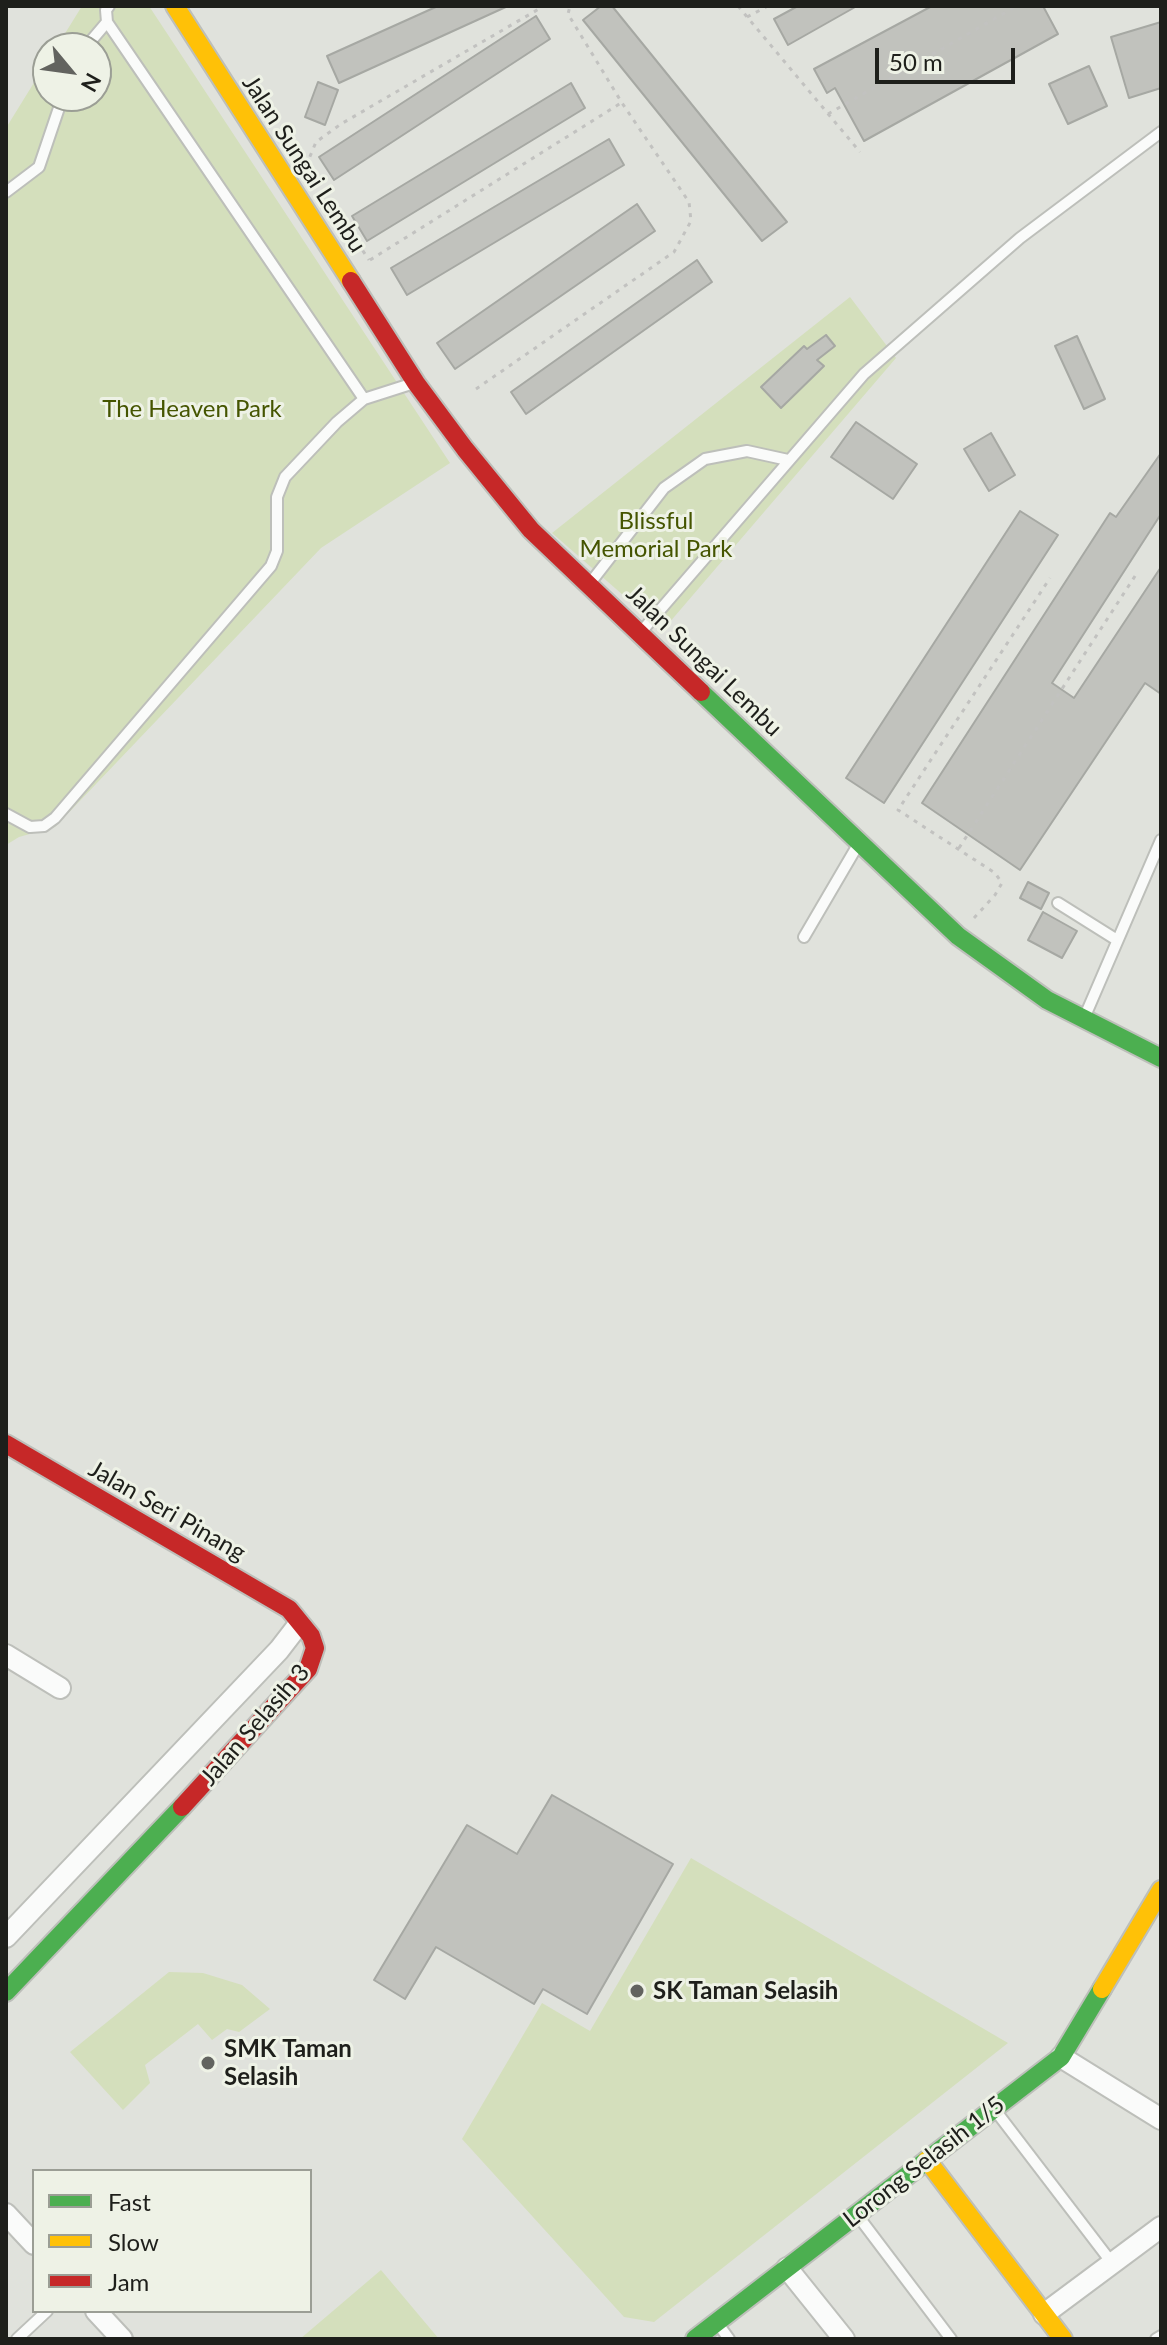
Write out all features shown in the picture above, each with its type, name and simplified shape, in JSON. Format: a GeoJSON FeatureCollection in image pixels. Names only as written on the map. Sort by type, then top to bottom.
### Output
{"type":"FeatureCollection","features":[{"type":"Feature","properties":{"kind":"street","name":"Jalan Sungai Lembu"},"geometry":{"type":"LineString","coordinates":[[175,6],[416,383],[531,530],[958,936],[1047,1000],[1161,1058]]}},
{"type":"Feature","properties":{"kind":"street","name":"Jalan Seri Pinang"},"geometry":{"type":"LineString","coordinates":[[6,1444],[289,1609],[299,1624]]}},
{"type":"Feature","properties":{"kind":"street","name":"Jalan Selasih 3"},"geometry":{"type":"LineString","coordinates":[[6,1937],[269,1661],[299,1624],[311,1636],[315,1648],[308,1669],[201,1788],[6,1992]]}},
{"type":"Feature","properties":{"kind":"street"},"geometry":{"type":"LineString","coordinates":[[10,1664],[60,1688]]}},
{"type":"Feature","properties":{"kind":"street"},"geometry":{"type":"LineString","coordinates":[[1161,1890],[1061,2057],[1161,2119]]}},
{"type":"Feature","properties":{"kind":"street","name":"Lorong Selasih 1/5"},"geometry":{"type":"LineString","coordinates":[[695,2339],[1061,2057]]}},
{"type":"Feature","properties":{"kind":"street"},"geometry":{"type":"LineString","coordinates":[[927,2160],[1063,2339]]}},
{"type":"Feature","properties":{"kind":"street"},"geometry":{"type":"LineString","coordinates":[[6,2214],[32,2242]]}},
{"type":"Feature","properties":{"kind":"street"},"geometry":{"type":"LineString","coordinates":[[1044,2314],[1161,2227]]}},
{"type":"Feature","properties":{"kind":"street"},"geometry":{"type":"LineString","coordinates":[[787,2268],[844,2339]]}},
{"type":"Feature","properties":{"kind":"street"},"geometry":{"type":"LineString","coordinates":[[98,2313],[122,2339]]}},
{"type":"Feature","properties":{"kind":"lane"},"geometry":{"type":"LineString","coordinates":[[109,6],[106,10],[107,22],[364,399]]}},
{"type":"Feature","properties":{"kind":"lane"},"geometry":{"type":"LineString","coordinates":[[99,32],[107,22]]}},
{"type":"Feature","properties":{"kind":"lane"},"geometry":{"type":"LineString","coordinates":[[6,192],[39,167],[58,112]]}},
{"type":"Feature","properties":{"kind":"lane"},"geometry":{"type":"LineString","coordinates":[[641,632],[864,374],[1020,238],[1161,132]]}},
{"type":"Feature","properties":{"kind":"lane"},"geometry":{"type":"LineString","coordinates":[[6,814],[30,827],[44,826],[65,806],[271,566],[277,551],[277,497],[285,477],[337,422],[364,399],[416,383]]}},
{"type":"Feature","properties":{"kind":"lane"},"geometry":{"type":"LineString","coordinates":[[589,585],[664,488],[705,459],[747,451],[788,460]]}},
{"type":"Feature","properties":{"kind":"lane"},"geometry":{"type":"LineString","coordinates":[[1084,1017],[1161,840]]}},
{"type":"Feature","properties":{"kind":"lane"},"geometry":{"type":"LineString","coordinates":[[804,937],[860,841]]}},
{"type":"Feature","properties":{"kind":"lane"},"geometry":{"type":"LineString","coordinates":[[1058,903],[1117,940]]}},
{"type":"Feature","properties":{"kind":"lane"},"geometry":{"type":"LineString","coordinates":[[994,2108],[1112,2263]]}},
{"type":"Feature","properties":{"kind":"lane"},"geometry":{"type":"LineString","coordinates":[[857,2214],[951,2339]]}},
{"type":"Feature","properties":{"kind":"lane"},"geometry":{"type":"LineString","coordinates":[[17,2339],[45,2313]]}},
{"type":"Feature","properties":{"kind":"lane"},"geometry":{"type":"LineString","coordinates":[[716,2322],[729,2339]]}},
{"type":"Feature","properties":{"kind":"path"},"geometry":{"type":"LineString","coordinates":[[306,166],[316,142],[341,124],[544,6]]}},
{"type":"Feature","properties":{"kind":"path"},"geometry":{"type":"LineString","coordinates":[[476,389],[674,252],[691,221],[689,202],[622,103],[568,14],[570,6]]}},
{"type":"Feature","properties":{"kind":"path"},"geometry":{"type":"LineString","coordinates":[[738,6],[860,152]]}},
{"type":"Feature","properties":{"kind":"path"},"geometry":{"type":"LineString","coordinates":[[747,17],[768,6]]}},
{"type":"Feature","properties":{"kind":"path"},"geometry":{"type":"LineString","coordinates":[[828,114],[1015,7]]}},
{"type":"Feature","properties":{"kind":"path"},"geometry":{"type":"LineString","coordinates":[[329,201],[369,260],[622,103]]}},
{"type":"Feature","properties":{"kind":"path"},"geometry":{"type":"LineString","coordinates":[[959,848],[1137,573]]}},
{"type":"Feature","properties":{"kind":"path"},"geometry":{"type":"LineString","coordinates":[[958,936],[1002,883],[995,873],[898,810],[1050,578]]}},
{"type":"Feature","properties":{"kind":"green space","name":"The Heaven Park"},"geometry":{"type":"Polygon","coordinates":[[[82,6],[149,6],[450,463],[321,548],[55,827],[19,837],[6,845],[6,128],[32,86],[32,112],[112,112],[112,32],[66,32],[82,6]]]}},
{"type":"Feature","properties":{"kind":"green space","name":"Blissful Memorial Park"},"geometry":{"type":"Polygon","coordinates":[[[850,297],[896,358],[663,630],[552,533],[850,297]]]}},
{"type":"Feature","properties":{"kind":"green space"},"geometry":{"type":"Polygon","coordinates":[[[691,1858],[1008,2043],[654,2322],[624,2317],[462,2139],[542,2003],[590,2031],[691,1858]]]}},
{"type":"Feature","properties":{"kind":"green space"},"geometry":{"type":"Polygon","coordinates":[[[169,1972],[203,1973],[242,1985],[270,2009],[239,2032],[227,2029],[212,2040],[198,2024],[145,2065],[150,2083],[123,2110],[70,2052],[169,1972]]]}},
{"type":"Feature","properties":{"kind":"green space"},"geometry":{"type":"Polygon","coordinates":[[[381,2270],[439,2339],[300,2339],[381,2270]]]}},
{"type":"Feature","properties":{"kind":"building"},"geometry":{"type":"Polygon","coordinates":[[[438,6],[508,6],[339,83],[327,56],[438,6]]]}},
{"type":"Feature","properties":{"kind":"building"},"geometry":{"type":"Polygon","coordinates":[[[601,6],[612,6],[787,222],[762,241],[583,20],[601,6]]]}},
{"type":"Feature","properties":{"kind":"building"},"geometry":{"type":"Polygon","coordinates":[[[798,6],[857,6],[788,45],[774,19],[798,6]]]}},
{"type":"Feature","properties":{"kind":"building"},"geometry":{"type":"Polygon","coordinates":[[[932,6],[1043,6],[1058,34],[864,141],[835,88],[827,93],[814,69],[932,6]]]}},
{"type":"Feature","properties":{"kind":"building"},"geometry":{"type":"Polygon","coordinates":[[[536,16],[550,39],[334,180],[319,157],[536,16]]]}},
{"type":"Feature","properties":{"kind":"building"},"geometry":{"type":"Polygon","coordinates":[[[1161,22],[1161,88],[1129,98],[1111,37],[1161,22]]]}},
{"type":"Feature","properties":{"kind":"building"},"geometry":{"type":"Polygon","coordinates":[[[1089,66],[1107,106],[1068,124],[1049,84],[1089,66]]]}},
{"type":"Feature","properties":{"kind":"building"},"geometry":{"type":"Polygon","coordinates":[[[318,82],[338,90],[325,125],[305,117],[318,82]]]}},
{"type":"Feature","properties":{"kind":"building"},"geometry":{"type":"Polygon","coordinates":[[[571,83],[585,108],[367,241],[352,216],[571,83]]]}},
{"type":"Feature","properties":{"kind":"building"},"geometry":{"type":"Polygon","coordinates":[[[609,139],[624,165],[407,295],[391,268],[609,139]]]}},
{"type":"Feature","properties":{"kind":"building"},"geometry":{"type":"Polygon","coordinates":[[[637,204],[655,231],[455,369],[437,343],[637,204]]]}},
{"type":"Feature","properties":{"kind":"building"},"geometry":{"type":"Polygon","coordinates":[[[697,260],[712,282],[526,414],[511,392],[697,260]]]}},
{"type":"Feature","properties":{"kind":"building"},"geometry":{"type":"Polygon","coordinates":[[[826,335],[835,346],[817,360],[824,366],[781,408],[761,387],[804,346],[807,349],[826,335]]]}},
{"type":"Feature","properties":{"kind":"building"},"geometry":{"type":"Polygon","coordinates":[[[1077,336],[1105,399],[1084,409],[1055,346],[1077,336]]]}},
{"type":"Feature","properties":{"kind":"building"},"geometry":{"type":"Polygon","coordinates":[[[856,422],[917,464],[893,499],[831,457],[856,422]]]}},
{"type":"Feature","properties":{"kind":"building"},"geometry":{"type":"Polygon","coordinates":[[[991,433],[1015,475],[989,491],[964,449],[991,433]]]}},
{"type":"Feature","properties":{"kind":"building"},"geometry":{"type":"Polygon","coordinates":[[[1161,453],[1161,514],[1052,683],[1074,698],[1161,567],[1161,694],[1145,683],[1020,870],[922,803],[1110,513],[1116,517],[1161,453]]]}},
{"type":"Feature","properties":{"kind":"building"},"geometry":{"type":"Polygon","coordinates":[[[1020,511],[1058,535],[884,803],[846,778],[1020,511]]]}},
{"type":"Feature","properties":{"kind":"building"},"geometry":{"type":"Polygon","coordinates":[[[1028,882],[1049,893],[1041,909],[1020,898],[1028,882]]]}},
{"type":"Feature","properties":{"kind":"building"},"geometry":{"type":"Polygon","coordinates":[[[1043,912],[1077,931],[1062,958],[1028,940],[1043,912]]]}},
{"type":"Feature","properties":{"kind":"building"},"geometry":{"type":"Polygon","coordinates":[[[552,1795],[673,1864],[587,2014],[543,1989],[534,2004],[436,1947],[405,1999],[374,1980],[467,1825],[517,1854],[552,1795]]]}},
{"type":"Feature","properties":{"kind":"traffic: fast"},"geometry":{"type":"LineString","coordinates":[[701,692],[958,936],[1047,1000],[1161,1058]]}},
{"type":"Feature","properties":{"kind":"traffic: fast"},"geometry":{"type":"LineString","coordinates":[[6,1992],[182,1807]]}},
{"type":"Feature","properties":{"kind":"traffic: fast"},"geometry":{"type":"LineString","coordinates":[[695,2339],[1061,2057],[1102,1989]]}},
{"type":"Feature","properties":{"kind":"traffic: slow"},"geometry":{"type":"LineString","coordinates":[[175,6],[351,281]]}},
{"type":"Feature","properties":{"kind":"traffic: slow"},"geometry":{"type":"LineString","coordinates":[[1102,1989],[1161,1890]]}},
{"type":"Feature","properties":{"kind":"traffic: slow"},"geometry":{"type":"LineString","coordinates":[[927,2160],[1063,2339]]}},
{"type":"Feature","properties":{"kind":"traffic: jam"},"geometry":{"type":"LineString","coordinates":[[351,281],[416,383],[531,530],[701,692]]}},
{"type":"Feature","properties":{"kind":"traffic: jam"},"geometry":{"type":"LineString","coordinates":[[6,1444],[289,1609],[311,1636],[315,1648],[308,1669],[182,1807]]}},
{"type":"Feature","properties":{"kind":"place","name":"SK Taman Selasih"},"geometry":{"type":"Point","coordinates":[637,1991]}},
{"type":"Feature","properties":{"kind":"place","name":"SMK Taman Selasih"},"geometry":{"type":"Point","coordinates":[208,2063]}}]}
